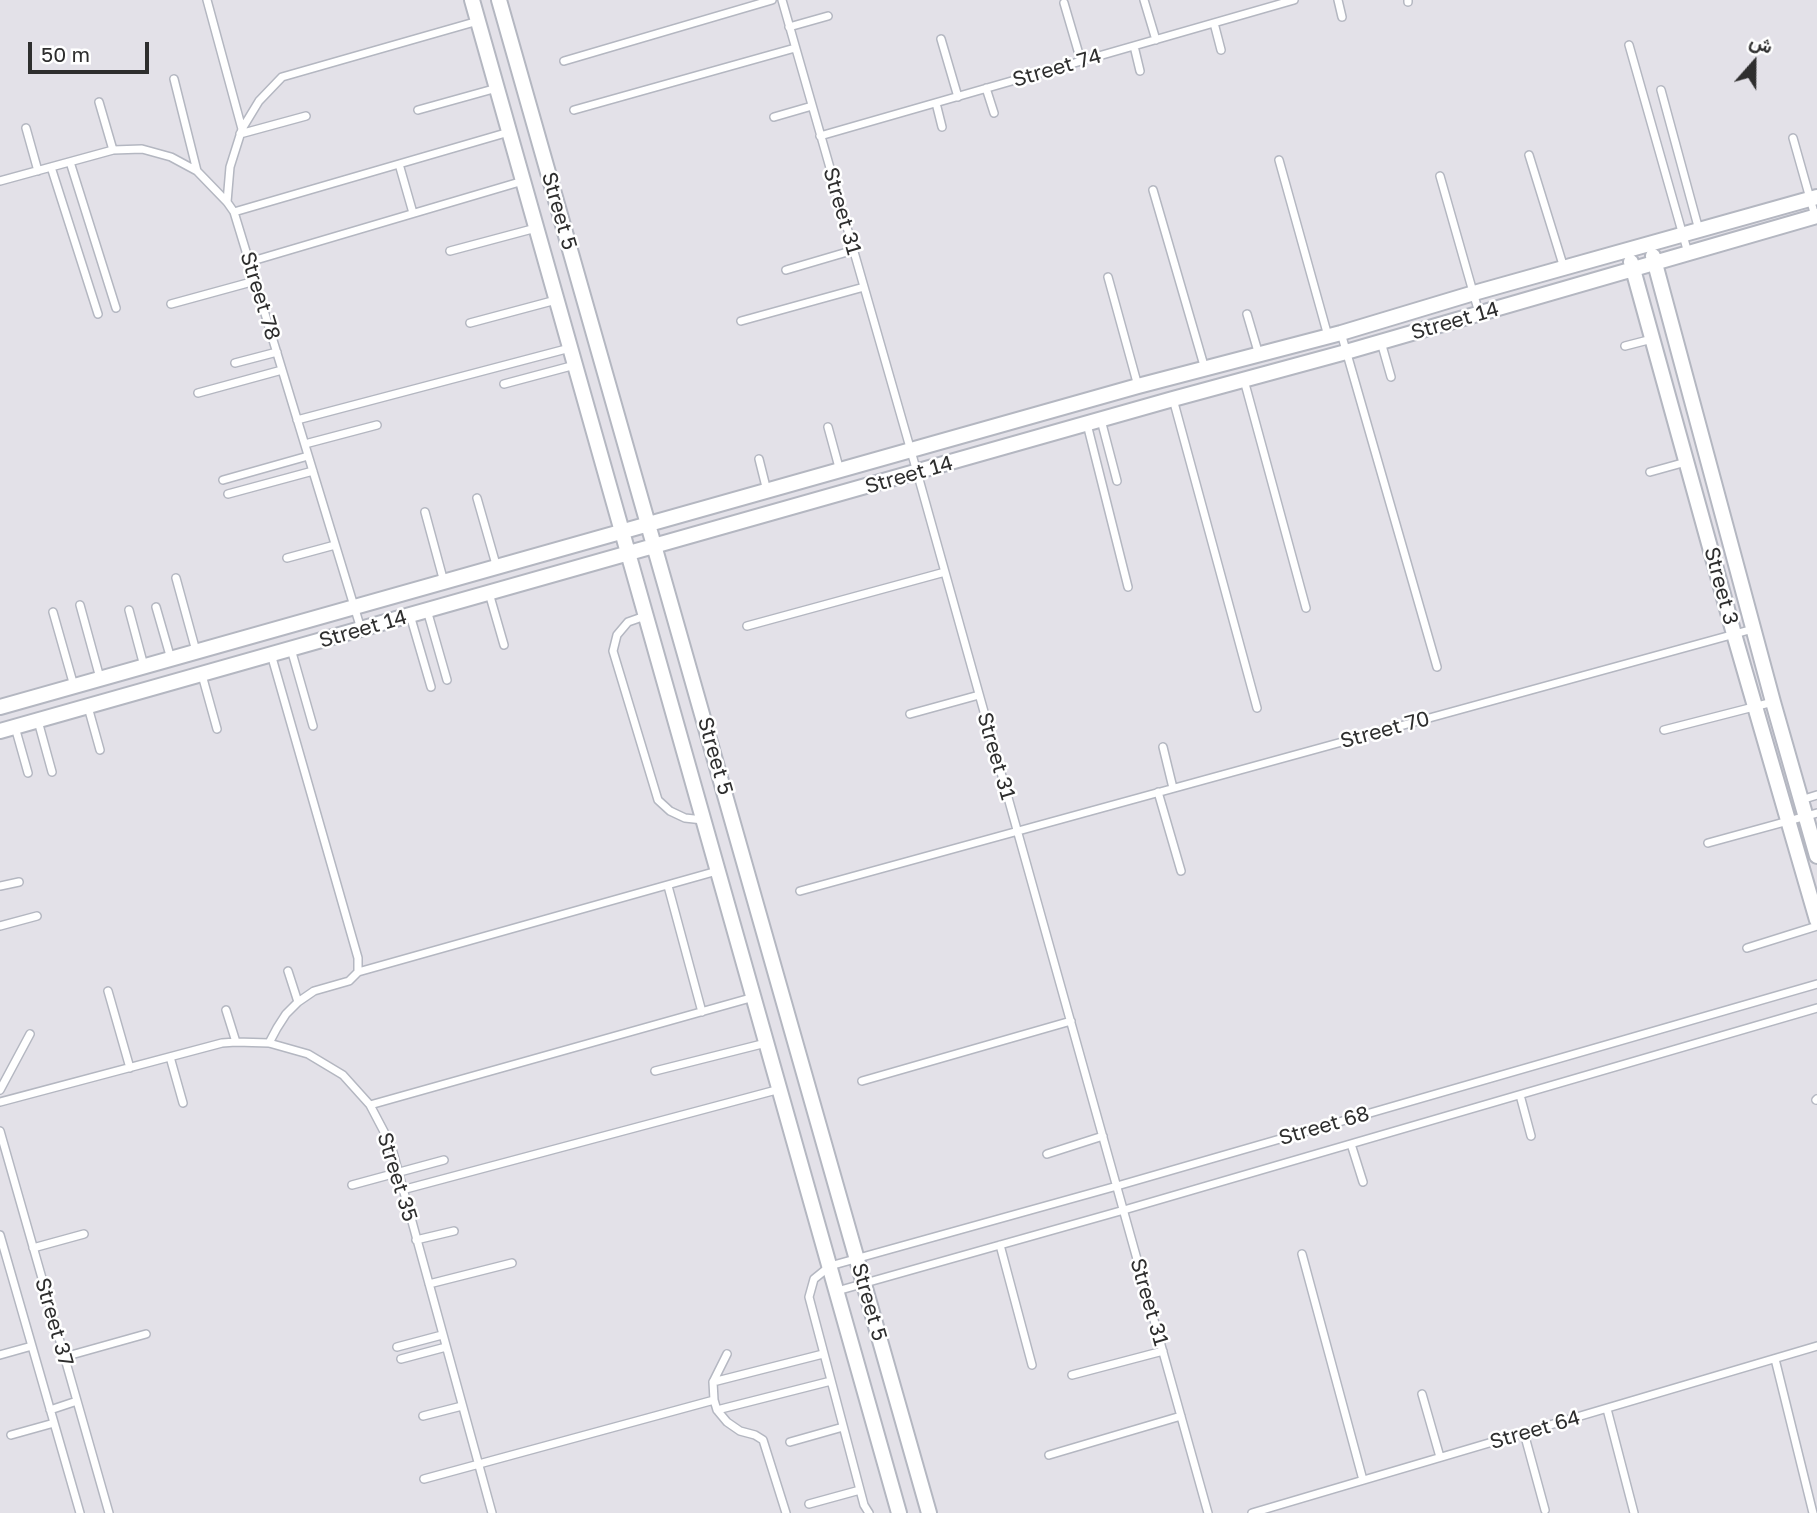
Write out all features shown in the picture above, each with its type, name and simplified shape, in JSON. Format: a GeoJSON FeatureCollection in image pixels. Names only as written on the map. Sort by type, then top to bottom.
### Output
{"type":"FeatureCollection","features":[{"type":"Feature","properties":{"kind":"street","name":"Street 5"},"geometry":{"type":"LineString","coordinates":[[472,0],[899,1513]]}},
{"type":"Feature","properties":{"kind":"street","name":"Street 5"},"geometry":{"type":"LineString","coordinates":[[499,0],[929,1513]]}},
{"type":"Feature","properties":{"kind":"street","name":"Street 14"},"geometry":{"type":"LineString","coordinates":[[0,707],[1814,198]]}},
{"type":"Feature","properties":{"kind":"street","name":"Street 14"},"geometry":{"type":"LineString","coordinates":[[0,731],[1346,352],[1816,216]]}},
{"type":"Feature","properties":{"kind":"street","name":"Street 3"},"geometry":{"type":"LineString","coordinates":[[1650,244],[1800,800],[1811,815],[1817,856]]}},
{"type":"Feature","properties":{"kind":"street","name":"Street 3"},"geometry":{"type":"LineString","coordinates":[[1628,251],[1734,634],[1817,920]]}},
{"type":"Feature","properties":{"kind":"lane"},"geometry":{"type":"LineString","coordinates":[[207,0],[241,131]]}},
{"type":"Feature","properties":{"kind":"lane"},"geometry":{"type":"LineString","coordinates":[[565,61],[772,0]]}},
{"type":"Feature","properties":{"kind":"lane","name":"Street 31"},"geometry":{"type":"LineString","coordinates":[[782,0],[1208,1513]]}},
{"type":"Feature","properties":{"kind":"lane"},"geometry":{"type":"LineString","coordinates":[[1144,0],[1156,40]]}},
{"type":"Feature","properties":{"kind":"lane","name":"Street 74"},"geometry":{"type":"LineString","coordinates":[[820,136],[1291,0]]}},
{"type":"Feature","properties":{"kind":"lane"},"geometry":{"type":"LineString","coordinates":[[1338,0],[1342,17]]}},
{"type":"Feature","properties":{"kind":"lane"},"geometry":{"type":"LineString","coordinates":[[1064,3],[1081,61]]}},
{"type":"Feature","properties":{"kind":"lane"},"geometry":{"type":"LineString","coordinates":[[789,27],[828,16]]}},
{"type":"Feature","properties":{"kind":"lane"},"geometry":{"type":"LineString","coordinates":[[228,202],[230,167],[241,131],[259,101],[282,77],[478,21]]}},
{"type":"Feature","properties":{"kind":"lane"},"geometry":{"type":"LineString","coordinates":[[1214,23],[1221,50]]}},
{"type":"Feature","properties":{"kind":"lane"},"geometry":{"type":"LineString","coordinates":[[941,39],[958,97]]}},
{"type":"Feature","properties":{"kind":"lane"},"geometry":{"type":"LineString","coordinates":[[1629,45],[1688,253]]}},
{"type":"Feature","properties":{"kind":"lane"},"geometry":{"type":"LineString","coordinates":[[1134,46],[1140,71]]}},
{"type":"Feature","properties":{"kind":"lane"},"geometry":{"type":"LineString","coordinates":[[574,110],[795,48]]}},
{"type":"Feature","properties":{"kind":"lane"},"geometry":{"type":"LineString","coordinates":[[174,79],[197,171]]}},
{"type":"Feature","properties":{"kind":"lane"},"geometry":{"type":"LineString","coordinates":[[418,110],[497,88]]}},
{"type":"Feature","properties":{"kind":"lane"},"geometry":{"type":"LineString","coordinates":[[986,88],[993,113]]}},
{"type":"Feature","properties":{"kind":"lane"},"geometry":{"type":"LineString","coordinates":[[1661,90],[1699,230]]}},
{"type":"Feature","properties":{"kind":"lane"},"geometry":{"type":"LineString","coordinates":[[99,102],[113,150]]}},
{"type":"Feature","properties":{"kind":"lane"},"geometry":{"type":"LineString","coordinates":[[936,103],[942,127]]}},
{"type":"Feature","properties":{"kind":"lane"},"geometry":{"type":"LineString","coordinates":[[774,117],[812,106]]}},
{"type":"Feature","properties":{"kind":"lane"},"geometry":{"type":"LineString","coordinates":[[241,131],[306,116]]}},
{"type":"Feature","properties":{"kind":"lane"},"geometry":{"type":"LineString","coordinates":[[26,128],[37,171]]}},
{"type":"Feature","properties":{"kind":"lane"},"geometry":{"type":"LineString","coordinates":[[234,212],[509,131]]}},
{"type":"Feature","properties":{"kind":"lane"},"geometry":{"type":"LineString","coordinates":[[1793,138],[1814,198],[1816,216]]}},
{"type":"Feature","properties":{"kind":"lane","name":"Street 78"},"geometry":{"type":"LineString","coordinates":[[0,181],[113,150],[142,149],[171,157],[197,171],[228,202],[234,212],[361,629]]}},
{"type":"Feature","properties":{"kind":"lane"},"geometry":{"type":"LineString","coordinates":[[1529,155],[1564,268]]}},
{"type":"Feature","properties":{"kind":"lane"},"geometry":{"type":"LineString","coordinates":[[1279,160],[1334,334],[1346,352],[1437,667]]}},
{"type":"Feature","properties":{"kind":"lane"},"geometry":{"type":"LineString","coordinates":[[70,162],[116,308]]}},
{"type":"Feature","properties":{"kind":"lane"},"geometry":{"type":"LineString","coordinates":[[400,164],[413,214]]}},
{"type":"Feature","properties":{"kind":"lane"},"geometry":{"type":"LineString","coordinates":[[51,167],[99,314]]}},
{"type":"Feature","properties":{"kind":"lane"},"geometry":{"type":"LineString","coordinates":[[1440,176],[1479,314]]}},
{"type":"Feature","properties":{"kind":"lane"},"geometry":{"type":"LineString","coordinates":[[249,262],[523,181]]}},
{"type":"Feature","properties":{"kind":"lane"},"geometry":{"type":"LineString","coordinates":[[1153,190],[1205,369]]}},
{"type":"Feature","properties":{"kind":"lane"},"geometry":{"type":"LineString","coordinates":[[450,251],[536,228]]}},
{"type":"Feature","properties":{"kind":"lane"},"geometry":{"type":"LineString","coordinates":[[786,270],[854,250]]}},
{"type":"Feature","properties":{"kind":"lane"},"geometry":{"type":"LineString","coordinates":[[1108,276],[1138,386]]}},
{"type":"Feature","properties":{"kind":"lane"},"geometry":{"type":"LineString","coordinates":[[171,304],[255,281]]}},
{"type":"Feature","properties":{"kind":"lane"},"geometry":{"type":"LineString","coordinates":[[741,321],[864,287]]}},
{"type":"Feature","properties":{"kind":"lane"},"geometry":{"type":"LineString","coordinates":[[470,323],[556,300]]}},
{"type":"Feature","properties":{"kind":"lane"},"geometry":{"type":"LineString","coordinates":[[1247,314],[1259,355]]}},
{"type":"Feature","properties":{"kind":"lane"},"geometry":{"type":"LineString","coordinates":[[1625,346],[1653,338]]}},
{"type":"Feature","properties":{"kind":"lane"},"geometry":{"type":"LineString","coordinates":[[1381,342],[1391,377]]}},
{"type":"Feature","properties":{"kind":"lane"},"geometry":{"type":"LineString","coordinates":[[298,421],[570,348]]}},
{"type":"Feature","properties":{"kind":"lane"},"geometry":{"type":"LineString","coordinates":[[235,363],[277,352]]}},
{"type":"Feature","properties":{"kind":"lane"},"geometry":{"type":"LineString","coordinates":[[504,384],[575,365]]}},
{"type":"Feature","properties":{"kind":"lane"},"geometry":{"type":"LineString","coordinates":[[198,393],[282,370]]}},
{"type":"Feature","properties":{"kind":"lane"},"geometry":{"type":"LineString","coordinates":[[1244,380],[1306,608]]}},
{"type":"Feature","properties":{"kind":"lane"},"geometry":{"type":"LineString","coordinates":[[1173,399],[1256,708]]}},
{"type":"Feature","properties":{"kind":"lane"},"geometry":{"type":"LineString","coordinates":[[1094,422],[1117,481]]}},
{"type":"Feature","properties":{"kind":"lane"},"geometry":{"type":"LineString","coordinates":[[1094,422],[1128,587]]}},
{"type":"Feature","properties":{"kind":"lane"},"geometry":{"type":"LineString","coordinates":[[305,444],[377,425]]}},
{"type":"Feature","properties":{"kind":"lane"},"geometry":{"type":"LineString","coordinates":[[828,427],[840,471]]}},
{"type":"Feature","properties":{"kind":"lane"},"geometry":{"type":"LineString","coordinates":[[223,480],[308,456]]}},
{"type":"Feature","properties":{"kind":"lane"},"geometry":{"type":"LineString","coordinates":[[759,459],[767,492]]}},
{"type":"Feature","properties":{"kind":"lane"},"geometry":{"type":"LineString","coordinates":[[1650,472],[1687,462]]}},
{"type":"Feature","properties":{"kind":"lane"},"geometry":{"type":"LineString","coordinates":[[228,494],[313,471]]}},
{"type":"Feature","properties":{"kind":"lane"},"geometry":{"type":"LineString","coordinates":[[477,498],[497,568]]}},
{"type":"Feature","properties":{"kind":"lane"},"geometry":{"type":"LineString","coordinates":[[425,512],[444,582]]}},
{"type":"Feature","properties":{"kind":"lane"},"geometry":{"type":"LineString","coordinates":[[287,558],[335,545]]}},
{"type":"Feature","properties":{"kind":"lane"},"geometry":{"type":"LineString","coordinates":[[747,626],[945,572]]}},
{"type":"Feature","properties":{"kind":"lane"},"geometry":{"type":"LineString","coordinates":[[176,578],[196,652]]}},
{"type":"Feature","properties":{"kind":"lane"},"geometry":{"type":"LineString","coordinates":[[489,593],[504,645]]}},
{"type":"Feature","properties":{"kind":"lane"},"geometry":{"type":"LineString","coordinates":[[79,605],[100,679]]}},
{"type":"Feature","properties":{"kind":"lane"},"geometry":{"type":"LineString","coordinates":[[156,607],[171,659]]}},
{"type":"Feature","properties":{"kind":"lane"},"geometry":{"type":"LineString","coordinates":[[129,610],[144,666]]}},
{"type":"Feature","properties":{"kind":"lane"},"geometry":{"type":"LineString","coordinates":[[427,610],[447,680]]}},
{"type":"Feature","properties":{"kind":"lane"},"geometry":{"type":"LineString","coordinates":[[53,612],[74,686]]}},
{"type":"Feature","properties":{"kind":"lane"},"geometry":{"type":"LineString","coordinates":[[410,615],[431,687]]}},
{"type":"Feature","properties":{"kind":"lane"},"geometry":{"type":"LineString","coordinates":[[646,615],[628,622],[617,635],[613,651],[658,800],[670,811],[685,818],[704,820]]}},
{"type":"Feature","properties":{"kind":"lane","name":"Street 70"},"geometry":{"type":"LineString","coordinates":[[800,891],[1754,629]]}},
{"type":"Feature","properties":{"kind":"lane"},"geometry":{"type":"LineString","coordinates":[[291,649],[313,726]]}},
{"type":"Feature","properties":{"kind":"lane"},"geometry":{"type":"LineString","coordinates":[[271,654],[358,958],[358,972]]}},
{"type":"Feature","properties":{"kind":"lane"},"geometry":{"type":"LineString","coordinates":[[202,674],[217,729]]}},
{"type":"Feature","properties":{"kind":"lane"},"geometry":{"type":"LineString","coordinates":[[911,714],[979,695]]}},
{"type":"Feature","properties":{"kind":"lane"},"geometry":{"type":"LineString","coordinates":[[1664,730],[1773,702]]}},
{"type":"Feature","properties":{"kind":"lane"},"geometry":{"type":"LineString","coordinates":[[88,706],[100,750]]}},
{"type":"Feature","properties":{"kind":"lane"},"geometry":{"type":"LineString","coordinates":[[38,720],[52,772]]}},
{"type":"Feature","properties":{"kind":"lane"},"geometry":{"type":"LineString","coordinates":[[15,726],[28,773]]}},
{"type":"Feature","properties":{"kind":"lane"},"geometry":{"type":"LineString","coordinates":[[1163,747],[1173,788]]}},
{"type":"Feature","properties":{"kind":"lane"},"geometry":{"type":"LineString","coordinates":[[1158,792],[1181,871]]}},
{"type":"Feature","properties":{"kind":"lane"},"geometry":{"type":"LineString","coordinates":[[1800,800],[1817,795]]}},
{"type":"Feature","properties":{"kind":"lane"},"geometry":{"type":"LineString","coordinates":[[1708,843],[1811,815]]}},
{"type":"Feature","properties":{"kind":"lane"},"geometry":{"type":"LineString","coordinates":[[269,1043],[286,1014],[298,1002],[314,991],[349,981],[358,972],[718,871]]}},
{"type":"Feature","properties":{"kind":"lane"},"geometry":{"type":"LineString","coordinates":[[0,886],[19,882]]}},
{"type":"Feature","properties":{"kind":"lane"},"geometry":{"type":"LineString","coordinates":[[668,886],[702,1012]]}},
{"type":"Feature","properties":{"kind":"lane"},"geometry":{"type":"LineString","coordinates":[[0,926],[37,916]]}},
{"type":"Feature","properties":{"kind":"lane"},"geometry":{"type":"LineString","coordinates":[[1747,948],[1817,926]]}},
{"type":"Feature","properties":{"kind":"lane"},"geometry":{"type":"LineString","coordinates":[[288,971],[298,1002]]}},
{"type":"Feature","properties":{"kind":"lane","name":"Street 68"},"geometry":{"type":"LineString","coordinates":[[830,1266],[1817,984]]}},
{"type":"Feature","properties":{"kind":"lane"},"geometry":{"type":"LineString","coordinates":[[108,991],[130,1068]]}},
{"type":"Feature","properties":{"kind":"lane"},"geometry":{"type":"LineString","coordinates":[[370,1105],[754,997]]}},
{"type":"Feature","properties":{"kind":"lane","name":"Street 68"},"geometry":{"type":"LineString","coordinates":[[837,1291],[1817,1008]]}},
{"type":"Feature","properties":{"kind":"lane"},"geometry":{"type":"LineString","coordinates":[[226,1010],[236,1042]]}},
{"type":"Feature","properties":{"kind":"lane"},"geometry":{"type":"LineString","coordinates":[[862,1081],[1071,1021]]}},
{"type":"Feature","properties":{"kind":"lane"},"geometry":{"type":"LineString","coordinates":[[0,1090],[30,1034]]}},
{"type":"Feature","properties":{"kind":"lane","name":"Street 35"},"geometry":{"type":"LineString","coordinates":[[0,1102],[222,1043],[269,1043],[308,1054],[342,1075],[370,1105],[391,1145],[492,1513]]}},
{"type":"Feature","properties":{"kind":"lane"},"geometry":{"type":"LineString","coordinates":[[656,1071],[767,1043]]}},
{"type":"Feature","properties":{"kind":"lane"},"geometry":{"type":"LineString","coordinates":[[170,1057],[183,1103]]}},
{"type":"Feature","properties":{"kind":"lane"},"geometry":{"type":"LineString","coordinates":[[402,1190],[779,1089]]}},
{"type":"Feature","properties":{"kind":"lane"},"geometry":{"type":"LineString","coordinates":[[1520,1095],[1531,1136]]}},
{"type":"Feature","properties":{"kind":"lane","name":"Street 37"},"geometry":{"type":"LineString","coordinates":[[0,1131],[109,1513]]}},
{"type":"Feature","properties":{"kind":"lane"},"geometry":{"type":"LineString","coordinates":[[1047,1154],[1103,1136]]}},
{"type":"Feature","properties":{"kind":"lane"},"geometry":{"type":"LineString","coordinates":[[1351,1144],[1363,1182]]}},
{"type":"Feature","properties":{"kind":"lane"},"geometry":{"type":"LineString","coordinates":[[352,1185],[444,1160]]}},
{"type":"Feature","properties":{"kind":"lane"},"geometry":{"type":"LineString","coordinates":[[416,1240],[454,1231]]}},
{"type":"Feature","properties":{"kind":"lane"},"geometry":{"type":"LineString","coordinates":[[33,1248],[84,1234]]}},
{"type":"Feature","properties":{"kind":"lane","name":"Street 37"},"geometry":{"type":"LineString","coordinates":[[0,1237],[80,1513]]}},
{"type":"Feature","properties":{"kind":"lane"},"geometry":{"type":"LineString","coordinates":[[1000,1245],[1032,1365]]}},
{"type":"Feature","properties":{"kind":"lane"},"geometry":{"type":"LineString","coordinates":[[1302,1254],[1363,1480]]}},
{"type":"Feature","properties":{"kind":"lane"},"geometry":{"type":"LineString","coordinates":[[429,1284],[512,1263]]}},
{"type":"Feature","properties":{"kind":"lane"},"geometry":{"type":"LineString","coordinates":[[830,1266],[814,1279],[809,1297],[864,1505],[869,1513]]}},
{"type":"Feature","properties":{"kind":"lane"},"geometry":{"type":"LineString","coordinates":[[0,1277],[11,1274]]}},
{"type":"Feature","properties":{"kind":"lane"},"geometry":{"type":"LineString","coordinates":[[64,1357],[146,1334]]}},
{"type":"Feature","properties":{"kind":"lane"},"geometry":{"type":"LineString","coordinates":[[397,1347],[442,1335]]}},
{"type":"Feature","properties":{"kind":"lane"},"geometry":{"type":"LineString","coordinates":[[0,1355],[32,1346]]}},
{"type":"Feature","properties":{"kind":"lane","name":"Street 64"},"geometry":{"type":"LineString","coordinates":[[1252,1513],[1817,1346]]}},
{"type":"Feature","properties":{"kind":"lane"},"geometry":{"type":"LineString","coordinates":[[401,1359],[446,1348]]}},
{"type":"Feature","properties":{"kind":"lane"},"geometry":{"type":"LineString","coordinates":[[1072,1375],[1163,1351]]}},
{"type":"Feature","properties":{"kind":"lane"},"geometry":{"type":"LineString","coordinates":[[727,1354],[713,1382],[717,1410],[727,1422],[740,1431],[763,1440],[786,1513]]}},
{"type":"Feature","properties":{"kind":"lane"},"geometry":{"type":"LineString","coordinates":[[713,1382],[823,1354]]}},
{"type":"Feature","properties":{"kind":"lane"},"geometry":{"type":"LineString","coordinates":[[1775,1359],[1813,1513]]}},
{"type":"Feature","properties":{"kind":"lane"},"geometry":{"type":"LineString","coordinates":[[717,1410],[831,1381]]}},
{"type":"Feature","properties":{"kind":"lane"},"geometry":{"type":"LineString","coordinates":[[1422,1394],[1440,1457]]}},
{"type":"Feature","properties":{"kind":"lane"},"geometry":{"type":"LineString","coordinates":[[424,1479],[714,1400]]}},
{"type":"Feature","properties":{"kind":"lane"},"geometry":{"type":"LineString","coordinates":[[50,1409],[77,1401]]}},
{"type":"Feature","properties":{"kind":"lane"},"geometry":{"type":"LineString","coordinates":[[423,1416],[462,1406]]}},
{"type":"Feature","properties":{"kind":"lane"},"geometry":{"type":"LineString","coordinates":[[1607,1409],[1633,1513]]}},
{"type":"Feature","properties":{"kind":"lane"},"geometry":{"type":"LineString","coordinates":[[1049,1455],[1181,1416]]}},
{"type":"Feature","properties":{"kind":"lane"},"geometry":{"type":"LineString","coordinates":[[11,1435],[54,1423]]}},
{"type":"Feature","properties":{"kind":"lane"},"geometry":{"type":"LineString","coordinates":[[790,1442],[843,1427]]}},
{"type":"Feature","properties":{"kind":"lane"},"geometry":{"type":"LineString","coordinates":[[1524,1433],[1545,1510]]}},
{"type":"Feature","properties":{"kind":"lane"},"geometry":{"type":"LineString","coordinates":[[809,1504],[860,1490]]}},
{"type":"Feature","properties":{"kind":"shaded area"},"geometry":{"type":"Polygon","coordinates":[[[0,0],[1817,0],[1817,1513],[0,1513],[0,0]]]}}]}
